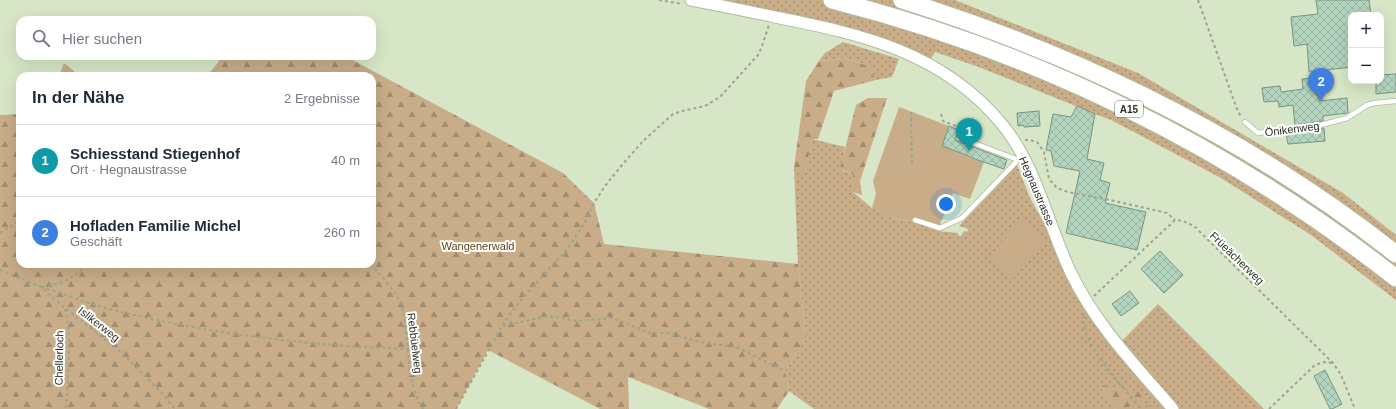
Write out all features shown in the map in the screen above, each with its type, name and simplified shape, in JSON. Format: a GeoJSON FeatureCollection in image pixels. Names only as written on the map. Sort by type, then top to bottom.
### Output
{"type":"FeatureCollection","features":[{"type":"Feature","properties":{"kind":"highway","name":"A15"},"geometry":{"type":"LineString","coordinates":[[832,0],[912,22],[994,50],[1124,106],[1187,139],[1252,177],[1326,226],[1396,278]]}},
{"type":"Feature","properties":{"kind":"highway","name":"A15"},"geometry":{"type":"LineString","coordinates":[[902,0],[995,31],[1053,54],[1123,85],[1167,107],[1214,132],[1295,182],[1338,211],[1396,254]]}},
{"type":"Feature","properties":{"kind":"street","name":"Hegnaustrasse"},"geometry":{"type":"LineString","coordinates":[[690,3],[816,25],[854,34],[891,47],[928,63],[968,90],[1001,123],[1014,141],[1021,158],[1038,189],[1063,254],[1088,305],[1118,345],[1173,409]]}},
{"type":"Feature","properties":{"kind":"lane","name":"Önikenweg"},"geometry":{"type":"LineString","coordinates":[[1245,122],[1258,133],[1321,126],[1347,118],[1367,105],[1396,101]]}},
{"type":"Feature","properties":{"kind":"lane"},"geometry":{"type":"LineString","coordinates":[[915,220],[940,228],[962,218],[1021,158],[963,139]]}},
{"type":"Feature","properties":{"kind":"path"},"geometry":{"type":"LineString","coordinates":[[659,0],[690,3]]}},
{"type":"Feature","properties":{"kind":"path"},"geometry":{"type":"LineString","coordinates":[[1198,0],[1238,112],[1245,122]]}},
{"type":"Feature","properties":{"kind":"path"},"geometry":{"type":"LineString","coordinates":[[456,409],[502,326],[519,302],[568,248],[585,222],[594,203],[605,186],[644,140],[673,114],[705,106],[720,98],[758,54],[766,38],[773,17]]}},
{"type":"Feature","properties":{"kind":"path"},"geometry":{"type":"LineString","coordinates":[[911,112],[912,166]]}},
{"type":"Feature","properties":{"kind":"path"},"geometry":{"type":"LineString","coordinates":[[942,114],[944,121],[966,130],[963,139]]}},
{"type":"Feature","properties":{"kind":"path","name":"Früeächerweg"},"geometry":{"type":"LineString","coordinates":[[1014,141],[1030,140],[1037,142],[1044,152],[1050,179],[1057,188],[1068,192],[1167,213],[1174,220],[1183,221],[1194,226],[1333,364],[1341,375],[1355,409]]}},
{"type":"Feature","properties":{"kind":"path"},"geometry":{"type":"LineString","coordinates":[[1142,409],[1102,362],[1094,350],[1083,319],[1088,305],[1098,293],[1174,220]]}},
{"type":"Feature","properties":{"kind":"path"},"geometry":{"type":"LineString","coordinates":[[0,233],[16,223]]}},
{"type":"Feature","properties":{"kind":"path"},"geometry":{"type":"LineString","coordinates":[[41,287],[56,284],[71,278],[84,268]]}},
{"type":"Feature","properties":{"kind":"path","name":"Rebbüelweg"},"geometry":{"type":"LineString","coordinates":[[374,268],[398,298],[401,305],[409,349],[412,383],[415,394],[423,409]]}},
{"type":"Feature","properties":{"kind":"path","name":"Islikerweg"},"geometry":{"type":"LineString","coordinates":[[0,270],[41,287],[64,308],[121,352],[161,392],[175,409]]}},
{"type":"Feature","properties":{"kind":"path"},"geometry":{"type":"LineString","coordinates":[[41,287],[112,310],[200,329],[306,343],[367,348],[409,349]]}},
{"type":"Feature","properties":{"kind":"path","name":"Chellerloch"},"geometry":{"type":"LineString","coordinates":[[64,308],[68,325],[68,377],[66,409]]}},
{"type":"Feature","properties":{"kind":"path"},"geometry":{"type":"LineString","coordinates":[[502,326],[548,316],[578,321],[612,318],[650,333],[669,333],[699,342],[736,347],[785,371]]}},
{"type":"Feature","properties":{"kind":"path"},"geometry":{"type":"LineString","coordinates":[[1269,409],[1315,365],[1324,362],[1333,364]]}},
{"type":"Feature","properties":{"kind":"green space"},"geometry":{"type":"Polygon","coordinates":[[[691,0],[955,0],[1138,73],[1343,193],[1396,235],[1396,300],[1311,235],[1221,178],[1113,121],[976,66],[935,52],[928,63],[906,52],[691,0]]]}},
{"type":"Feature","properties":{"kind":"green space"},"geometry":{"type":"Polygon","coordinates":[[[843,42],[899,59],[892,77],[876,80],[868,66],[844,58],[819,61],[825,53],[843,42]]]}},
{"type":"Feature","properties":{"kind":"green space"},"geometry":{"type":"Polygon","coordinates":[[[844,58],[868,66],[876,80],[834,91],[818,139],[812,139],[805,173],[794,167],[806,81],[819,61],[844,58]]]}},
{"type":"Feature","properties":{"kind":"green space","name":"Wangenerwald"},"geometry":{"type":"Polygon","coordinates":[[[220,60],[352,60],[375,72],[210,72],[220,60]]]}},
{"type":"Feature","properties":{"kind":"green space"},"geometry":{"type":"Polygon","coordinates":[[[64,63],[75,72],[61,72],[64,63]]]}},
{"type":"Feature","properties":{"kind":"green space","name":"Wangenerwald"},"geometry":{"type":"Polygon","coordinates":[[[376,73],[563,173],[594,203],[604,244],[798,264],[806,338],[785,371],[789,391],[777,409],[709,409],[628,377],[629,409],[600,409],[488,350],[456,409],[0,409],[0,115],[16,114],[16,268],[376,268],[376,73]]]}},
{"type":"Feature","properties":{"kind":"green space"},"geometry":{"type":"Polygon","coordinates":[[[868,98],[887,98],[860,181],[862,195],[853,192],[853,174],[840,169],[856,105],[868,98]]]}},
{"type":"Feature","properties":{"kind":"green space"},"geometry":{"type":"Polygon","coordinates":[[[899,107],[949,126],[942,146],[967,155],[969,158],[984,162],[970,199],[953,193],[938,229],[915,222],[896,219],[872,208],[876,194],[873,181],[899,107]]]}},
{"type":"Feature","properties":{"kind":"green space"},"geometry":{"type":"Polygon","coordinates":[[[812,139],[845,147],[841,170],[853,174],[853,192],[872,208],[896,219],[915,222],[938,231],[958,233],[958,235],[961,236],[964,231],[967,232],[968,229],[959,226],[1017,165],[1030,198],[1072,274],[1118,345],[1158,304],[1264,409],[1148,409],[1099,385],[1116,409],[814,409],[789,391],[785,371],[806,338],[798,264],[794,167],[805,172],[812,139]]]}},
{"type":"Feature","properties":{"kind":"green space"},"geometry":{"type":"Polygon","coordinates":[[[1021,220],[1046,242],[1014,278],[989,257],[1021,220]]]}},
{"type":"Feature","properties":{"kind":"green space"},"geometry":{"type":"Polygon","coordinates":[[[1099,385],[1139,392],[1149,409],[1116,409],[1099,385]]]}},
{"type":"Feature","properties":{"kind":"building"},"geometry":{"type":"Polygon","coordinates":[[[1316,0],[1369,0],[1371,12],[1348,12],[1348,67],[1309,72],[1307,44],[1294,46],[1291,17],[1318,14],[1316,0]]]}},
{"type":"Feature","properties":{"kind":"building"},"geometry":{"type":"Polygon","coordinates":[[[1396,74],[1396,92],[1376,94],[1376,84],[1384,84],[1384,75],[1396,74]]]}},
{"type":"Feature","properties":{"kind":"building"},"geometry":{"type":"Polygon","coordinates":[[[1314,78],[1316,95],[1318,95],[1319,101],[1347,98],[1348,113],[1323,116],[1323,121],[1295,125],[1293,105],[1279,107],[1278,101],[1264,102],[1262,88],[1280,86],[1281,92],[1303,89],[1302,79],[1314,78]]]}},
{"type":"Feature","properties":{"kind":"building"},"geometry":{"type":"Polygon","coordinates":[[[1077,106],[1095,114],[1087,159],[1104,163],[1100,180],[1110,183],[1105,203],[1146,212],[1137,250],[1066,233],[1080,171],[1054,166],[1051,151],[1046,150],[1053,114],[1071,117],[1077,106]]]}},
{"type":"Feature","properties":{"kind":"building"},"geometry":{"type":"Polygon","coordinates":[[[1039,111],[1040,126],[1018,126],[1017,113],[1039,111]]]}},
{"type":"Feature","properties":{"kind":"building"},"geometry":{"type":"Polygon","coordinates":[[[949,126],[959,130],[955,140],[1007,160],[1004,169],[942,146],[949,126]]]}},
{"type":"Feature","properties":{"kind":"building"},"geometry":{"type":"Polygon","coordinates":[[[1324,128],[1325,141],[1288,144],[1286,133],[1324,128]]]}},
{"type":"Feature","properties":{"kind":"building"},"geometry":{"type":"Polygon","coordinates":[[[1160,251],[1183,275],[1164,293],[1141,269],[1160,251]]]}},
{"type":"Feature","properties":{"kind":"building"},"geometry":{"type":"Polygon","coordinates":[[[1130,291],[1139,303],[1121,316],[1112,304],[1130,291]]]}},
{"type":"Feature","properties":{"kind":"building"},"geometry":{"type":"Polygon","coordinates":[[[1325,370],[1342,404],[1332,409],[1330,409],[1314,376],[1325,370]]]}},
{"type":"Feature","properties":{"kind":"place","name":"Hofladen Familie Michel"},"geometry":{"type":"Point","coordinates":[1321,101]}},
{"type":"Feature","properties":{"kind":"place","name":"Schiesstand Stiegenhof"},"geometry":{"type":"Point","coordinates":[969,151]}}]}
